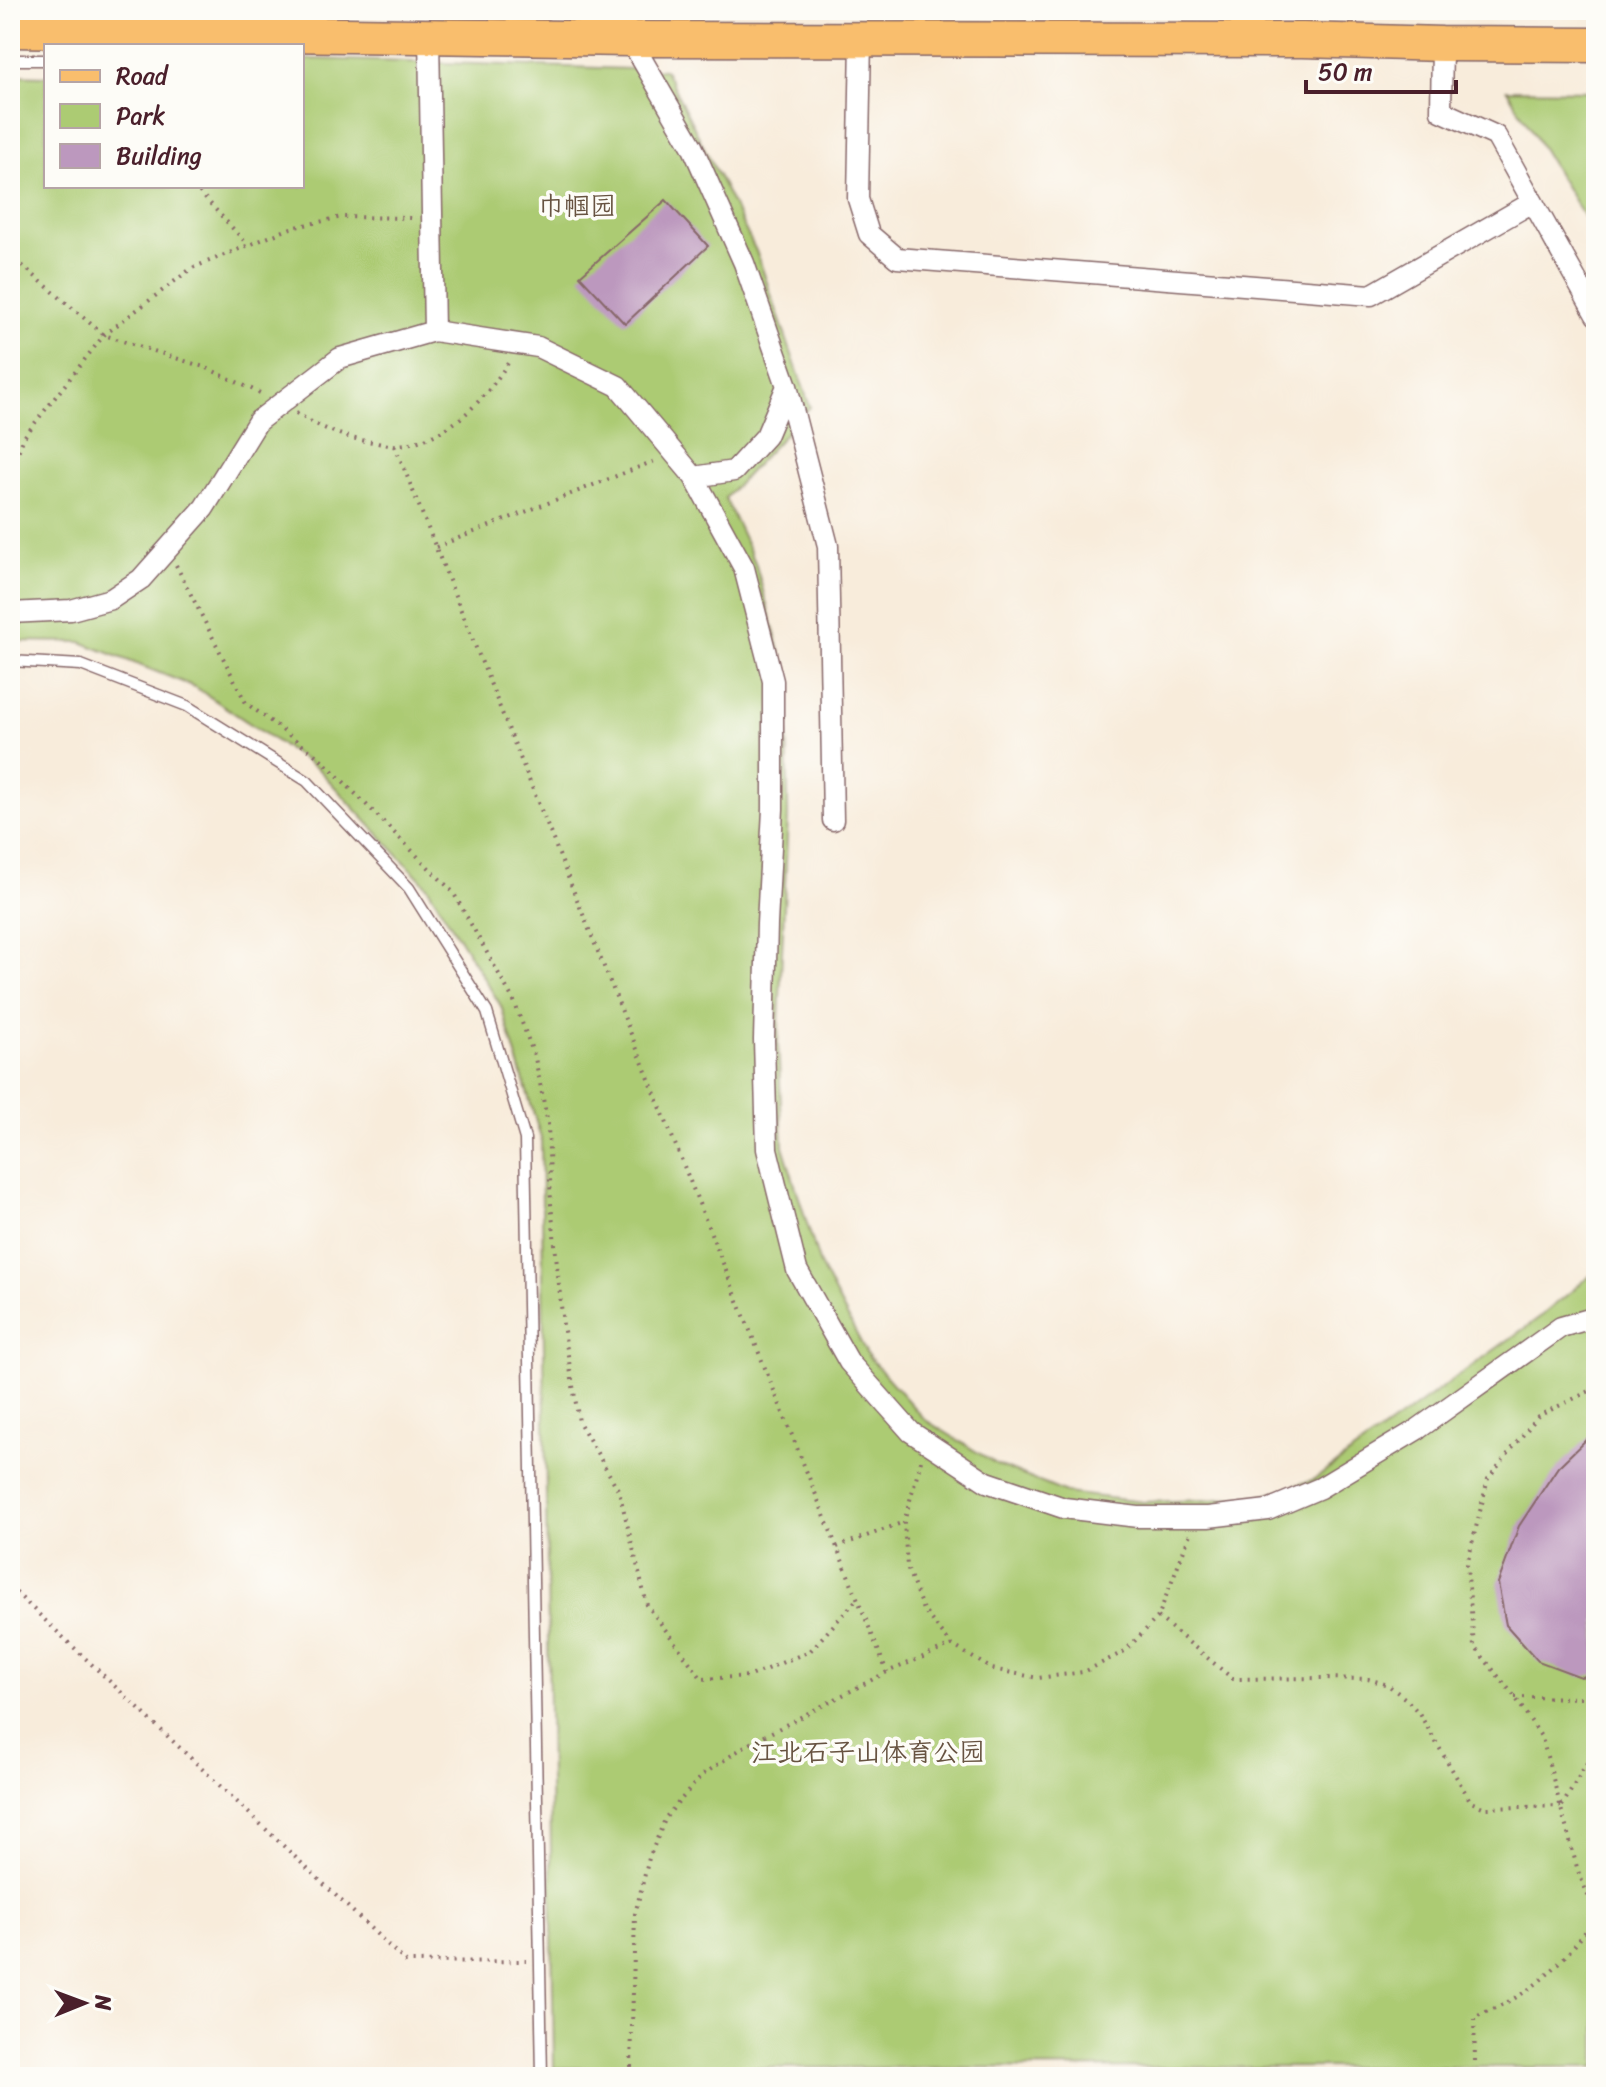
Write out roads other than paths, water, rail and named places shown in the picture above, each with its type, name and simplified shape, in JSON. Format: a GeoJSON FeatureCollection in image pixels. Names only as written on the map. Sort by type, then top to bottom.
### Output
{"type":"FeatureCollection","features":[{"type":"Feature","properties":{"kind":"main road"},"geometry":{"type":"LineString","coordinates":[[57,10],[66,18],[100,31]]}},
{"type":"Feature","properties":{"kind":"main road"},"geometry":{"type":"LineString","coordinates":[[13,38],[100,31],[630,39],[1303,40],[1596,45]]}},
{"type":"Feature","properties":{"kind":"street"},"geometry":{"type":"LineString","coordinates":[[429,35],[434,331]]}},
{"type":"Feature","properties":{"kind":"street"},"geometry":{"type":"LineString","coordinates":[[630,39],[692,146],[744,263],[787,386],[828,546],[833,820]]}},
{"type":"Feature","properties":{"kind":"street"},"geometry":{"type":"LineString","coordinates":[[861,39],[858,199],[869,234],[897,258],[1371,295],[1533,202]]}},
{"type":"Feature","properties":{"kind":"street"},"geometry":{"type":"LineString","coordinates":[[1442,44],[1441,111],[1496,136],[1596,315]]}},
{"type":"Feature","properties":{"kind":"street"},"geometry":{"type":"LineString","coordinates":[[10,613],[71,610],[111,599],[141,579],[204,508],[258,421],[340,358],[434,331],[538,347],[618,386],[694,477],[744,568],[773,681],[773,809],[764,1040],[767,1149],[797,1270],[849,1362],[911,1432],[987,1482],[1064,1508],[1138,1517],[1196,1517],[1268,1510],[1320,1488],[1418,1429],[1561,1327],[1596,1317]]}},
{"type":"Feature","properties":{"kind":"street"},"geometry":{"type":"LineString","coordinates":[[694,477],[734,471],[766,436],[787,386]]}},
{"type":"Feature","properties":{"kind":"lane"},"geometry":{"type":"LineString","coordinates":[[291,44],[328,34]]}},
{"type":"Feature","properties":{"kind":"lane"},"geometry":{"type":"LineString","coordinates":[[13,38],[17,60],[44,60]]}},
{"type":"Feature","properties":{"kind":"lane"},"geometry":{"type":"LineString","coordinates":[[10,661],[81,665],[187,706],[307,781],[409,888],[487,1012],[525,1139],[542,2077]]}},
{"type":"Feature","properties":{"kind":"park label","name":"巾帼园"},"geometry":{"type":"Point","coordinates":[577,206]}},
{"type":"Feature","properties":{"kind":"park label","name":"江北石子山体育公园"},"geometry":{"type":"Point","coordinates":[868,1752]}}]}
